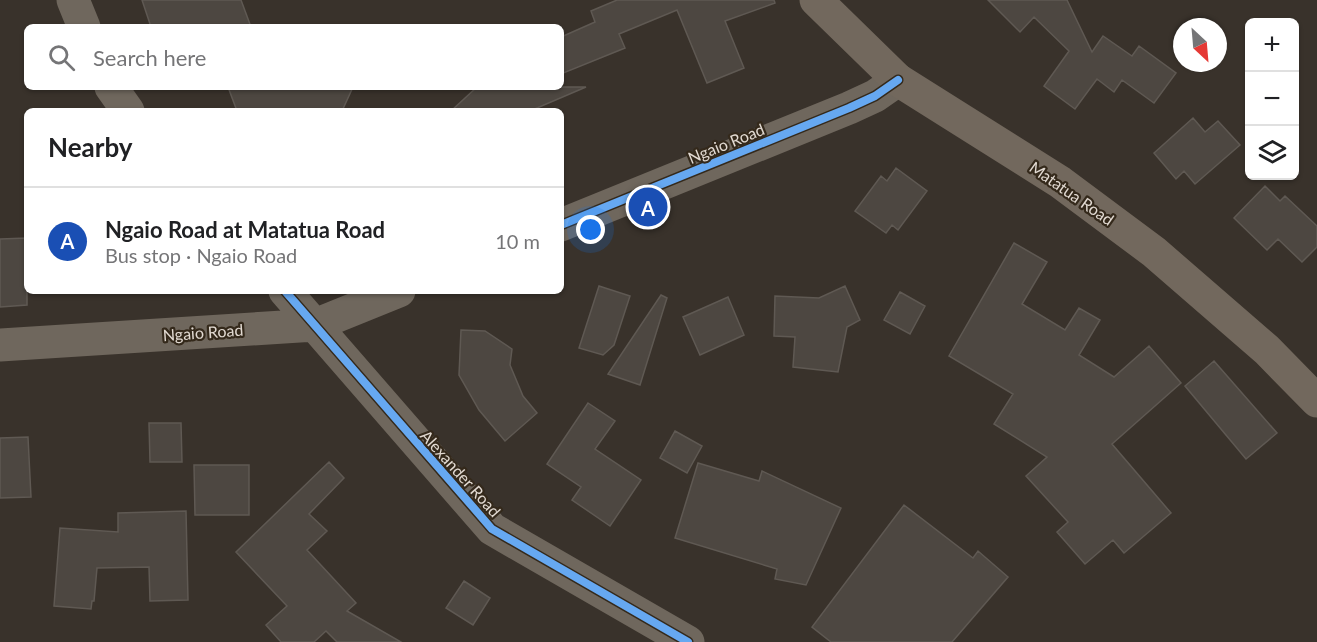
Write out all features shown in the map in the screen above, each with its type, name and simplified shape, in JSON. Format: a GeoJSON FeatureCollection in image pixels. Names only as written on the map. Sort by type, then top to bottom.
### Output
{"type":"FeatureCollection","features":[{"type":"Feature","properties":{"kind":"main road","name":"Matatua Road"},"geometry":{"type":"LineString","coordinates":[[816,0],[898,80],[1060,182],[1154,252],[1267,350],[1317,401]]}},
{"type":"Feature","properties":{"kind":"street"},"geometry":{"type":"LineString","coordinates":[[73,0],[83,24]]}},
{"type":"Feature","properties":{"kind":"street","name":"Ngaio Road"},"geometry":{"type":"LineString","coordinates":[[564,224],[849,108],[875,96],[898,80]]}},
{"type":"Feature","properties":{"kind":"street"},"geometry":{"type":"LineString","coordinates":[[113,90],[126,108]]}},
{"type":"Feature","properties":{"kind":"street","name":"Alexander Road"},"geometry":{"type":"LineString","coordinates":[[288,294],[492,529],[688,642]]}},
{"type":"Feature","properties":{"kind":"street","name":"Ngaio Road"},"geometry":{"type":"LineString","coordinates":[[0,345],[315,325],[392,294]]}},
{"type":"Feature","properties":{"kind":"building"},"geometry":{"type":"Polygon","coordinates":[[[142,0],[241,0],[250,24],[150,24],[142,0]]]}},
{"type":"Feature","properties":{"kind":"building"},"geometry":{"type":"Polygon","coordinates":[[[617,0],[774,0],[775,3],[725,21],[744,68],[707,83],[677,10],[619,34],[625,48],[564,73],[564,36],[595,22],[591,11],[617,0]]]}},
{"type":"Feature","properties":{"kind":"building"},"geometry":{"type":"Polygon","coordinates":[[[988,0],[1067,0],[1092,52],[1103,36],[1132,56],[1139,46],[1176,73],[1154,103],[1122,80],[1114,92],[1097,79],[1075,109],[1044,86],[1069,51],[1034,17],[1020,32],[988,0]]]}},
{"type":"Feature","properties":{"kind":"building"},"geometry":{"type":"Polygon","coordinates":[[[564,87],[586,87],[537,108],[454,108],[474,90],[564,90],[564,87]]]}},
{"type":"Feature","properties":{"kind":"building"},"geometry":{"type":"Polygon","coordinates":[[[229,90],[352,90],[343,108],[236,108],[229,90]]]}},
{"type":"Feature","properties":{"kind":"building"},"geometry":{"type":"Polygon","coordinates":[[[1193,118],[1205,132],[1218,121],[1240,145],[1195,184],[1184,171],[1176,179],[1154,153],[1193,118]]]}},
{"type":"Feature","properties":{"kind":"building"},"geometry":{"type":"Polygon","coordinates":[[[896,168],[927,191],[898,230],[892,225],[886,233],[855,211],[881,176],[887,181],[896,168]]]}},
{"type":"Feature","properties":{"kind":"building"},"geometry":{"type":"Polygon","coordinates":[[[1265,186],[1280,201],[1285,196],[1317,226],[1317,247],[1302,262],[1278,239],[1267,250],[1234,218],[1265,186]]]}},
{"type":"Feature","properties":{"kind":"building"},"geometry":{"type":"Polygon","coordinates":[[[24,238],[24,294],[27,294],[27,305],[0,307],[0,239],[24,238]]]}},
{"type":"Feature","properties":{"kind":"building"},"geometry":{"type":"Polygon","coordinates":[[[1014,243],[1047,262],[1022,304],[1065,330],[1079,308],[1100,320],[1079,355],[1114,377],[1149,346],[1181,383],[1112,444],[1171,513],[1124,553],[1113,540],[1085,564],[1057,532],[1068,522],[1026,476],[1047,457],[994,424],[1013,394],[949,356],[1014,243]]]}},
{"type":"Feature","properties":{"kind":"building"},"geometry":{"type":"Polygon","coordinates":[[[599,286],[630,296],[614,345],[603,355],[579,348],[599,286]]]}},
{"type":"Feature","properties":{"kind":"building"},"geometry":{"type":"Polygon","coordinates":[[[845,286],[860,320],[847,327],[838,372],[793,367],[795,337],[774,336],[775,296],[819,298],[845,286]]]}},
{"type":"Feature","properties":{"kind":"building"},"geometry":{"type":"Polygon","coordinates":[[[900,292],[925,306],[910,334],[884,320],[900,292]]]}},
{"type":"Feature","properties":{"kind":"building"},"geometry":{"type":"Polygon","coordinates":[[[661,295],[667,298],[640,385],[608,374],[661,295]]]}},
{"type":"Feature","properties":{"kind":"building"},"geometry":{"type":"Polygon","coordinates":[[[728,297],[744,335],[700,355],[683,317],[728,297]]]}},
{"type":"Feature","properties":{"kind":"building"},"geometry":{"type":"Polygon","coordinates":[[[461,330],[485,331],[512,349],[510,365],[523,396],[537,413],[505,441],[479,410],[459,375],[461,330]]]}},
{"type":"Feature","properties":{"kind":"building"},"geometry":{"type":"Polygon","coordinates":[[[1214,361],[1277,433],[1246,459],[1185,386],[1214,361]]]}},
{"type":"Feature","properties":{"kind":"building"},"geometry":{"type":"Polygon","coordinates":[[[588,403],[615,421],[595,449],[641,480],[610,526],[572,500],[581,487],[547,464],[588,403]]]}},
{"type":"Feature","properties":{"kind":"building"},"geometry":{"type":"Polygon","coordinates":[[[149,423],[181,423],[182,462],[150,462],[149,423]]]}},
{"type":"Feature","properties":{"kind":"building"},"geometry":{"type":"Polygon","coordinates":[[[675,431],[702,446],[687,473],[660,458],[675,431]]]}},
{"type":"Feature","properties":{"kind":"building"},"geometry":{"type":"Polygon","coordinates":[[[28,437],[31,497],[0,498],[0,438],[28,437]]]}},
{"type":"Feature","properties":{"kind":"building"},"geometry":{"type":"Polygon","coordinates":[[[329,462],[344,478],[309,514],[327,531],[307,550],[356,603],[347,611],[401,642],[337,642],[326,631],[314,642],[281,642],[266,625],[287,606],[236,552],[329,462]]]}},
{"type":"Feature","properties":{"kind":"building"},"geometry":{"type":"Polygon","coordinates":[[[698,463],[759,481],[762,471],[841,508],[806,585],[775,579],[777,569],[675,538],[698,463]]]}},
{"type":"Feature","properties":{"kind":"building"},"geometry":{"type":"Polygon","coordinates":[[[194,465],[249,465],[249,515],[195,515],[194,465]]]}},
{"type":"Feature","properties":{"kind":"building"},"geometry":{"type":"Polygon","coordinates":[[[904,505],[973,558],[978,551],[1008,577],[952,642],[831,642],[812,627],[904,505]]]}},
{"type":"Feature","properties":{"kind":"building"},"geometry":{"type":"Polygon","coordinates":[[[186,511],[188,600],[150,601],[149,567],[97,568],[94,601],[92,601],[91,609],[54,606],[60,528],[118,532],[118,513],[186,511]]]}},
{"type":"Feature","properties":{"kind":"building"},"geometry":{"type":"Polygon","coordinates":[[[464,581],[490,598],[473,625],[446,608],[464,581]]]}},
{"type":"Feature","properties":{"kind":"cycle path"},"geometry":{"type":"LineString","coordinates":[[564,224],[849,108],[875,96],[898,80]]}},
{"type":"Feature","properties":{"kind":"cycle path"},"geometry":{"type":"LineString","coordinates":[[288,294],[492,529],[688,642]]}},
{"type":"Feature","properties":{"kind":"place","name":"Ngaio Road at Matatua Road"},"geometry":{"type":"Point","coordinates":[648,207]}}]}
